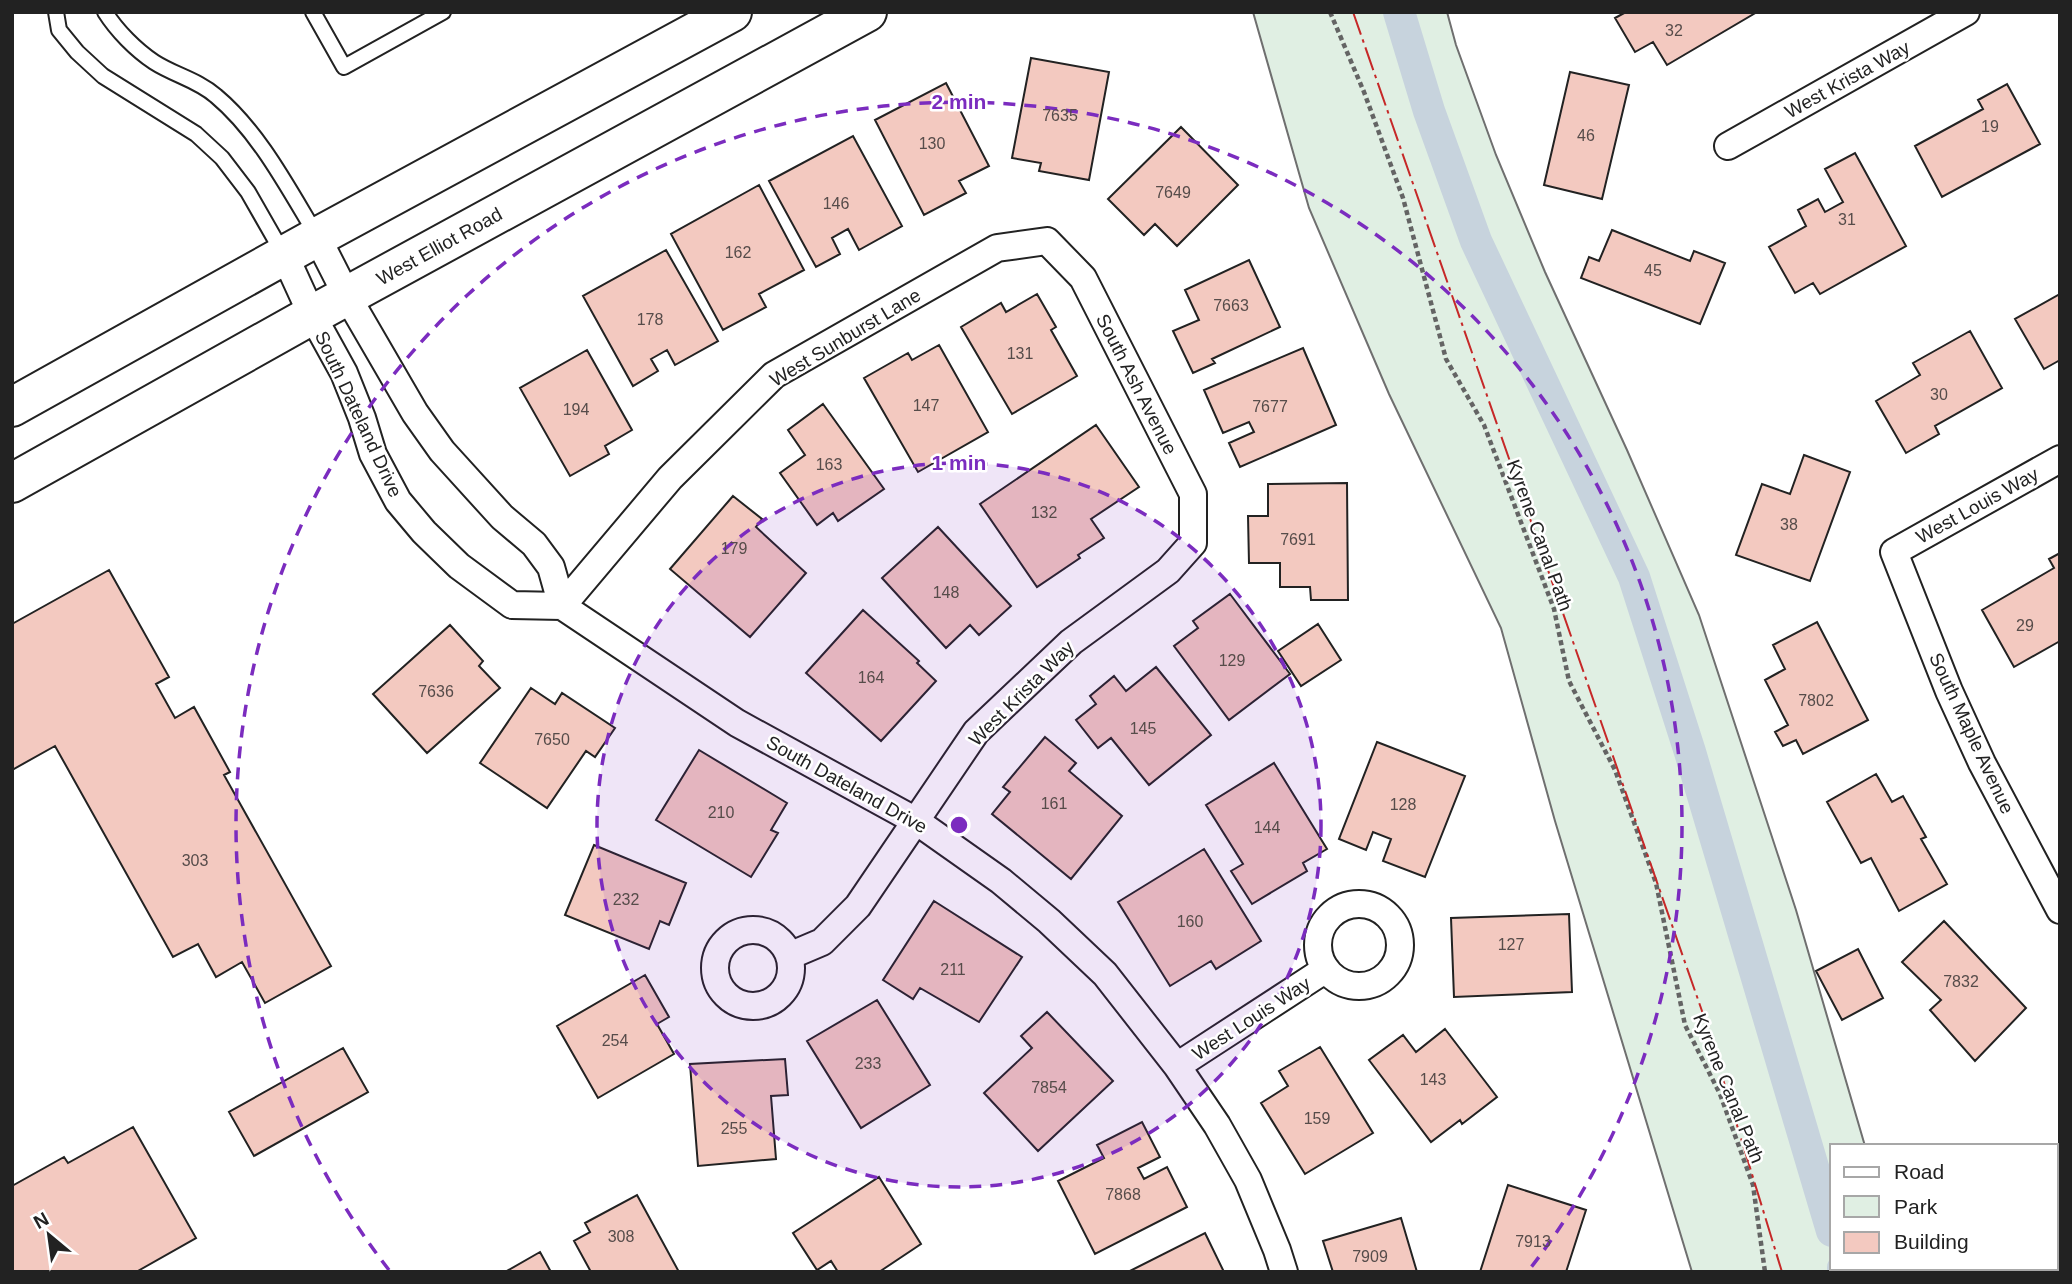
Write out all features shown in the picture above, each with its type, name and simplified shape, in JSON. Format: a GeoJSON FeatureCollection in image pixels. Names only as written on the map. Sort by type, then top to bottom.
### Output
{"type":"FeatureCollection","features":[{"type":"Feature","properties":{"kind":"main road"},"geometry":{"type":"LineString","coordinates":[[12,407],[317,237],[732,12]]}},
{"type":"Feature","properties":{"kind":"main road","name":"West Elliot Road"},"geometry":{"type":"LineString","coordinates":[[12,483],[312,315],[867,12]]}},
{"type":"Feature","properties":{"kind":"street","name":"West Krista Way"},"geometry":{"type":"LineString","coordinates":[[1728,146],[1966,12]]}},
{"type":"Feature","properties":{"kind":"street"},"geometry":{"type":"LineString","coordinates":[[317,237],[347,296],[415,413],[442,451],[502,517],[534,544],[551,567],[562,606]]}},
{"type":"Feature","properties":{"kind":"street","name":"South Ash Avenue"},"geometry":{"type":"LineString","coordinates":[[1047,241],[1083,278],[1193,494],[1194,543]]}},
{"type":"Feature","properties":{"kind":"street","name":"West Sunburst Lane"},"geometry":{"type":"LineString","coordinates":[[562,606],[670,478],[774,375],[997,248],[1047,241]]}},
{"type":"Feature","properties":{"kind":"street","name":"South Dateland Drive"},"geometry":{"type":"LineString","coordinates":[[285,256],[312,315],[344,373],[373,454],[398,501],[424,532],[459,566],[512,604],[562,606],[737,723],[916,821],[1001,881],[1049,921],[1105,974],[1177,1066],[1217,1125],[1248,1180],[1284,1272]]}},
{"type":"Feature","properties":{"kind":"street","name":"West Louis Way"},"geometry":{"type":"LineString","coordinates":[[1894,552],[2060,459]]}},
{"type":"Feature","properties":{"kind":"street","name":"West Krista Way"},"geometry":{"type":"LineString","coordinates":[[789,956],[822,942],[858,906],[976,732],[1071,642],[1168,571],[1194,543]]}},
{"type":"Feature","properties":{"kind":"street","name":"South Maple Avenue"},"geometry":{"type":"LineString","coordinates":[[1894,552],[1949,691],[1977,751],[2060,910]]}},
{"type":"Feature","properties":{"kind":"street","name":"West Louis Way"},"geometry":{"type":"LineString","coordinates":[[1177,1066],[1325,970]]}},
{"type":"Feature","properties":{"kind":"lane"},"geometry":{"type":"LineString","coordinates":[[57,12],[59,30],[77,52],[103,76],[196,134],[222,158],[248,192],[285,256]]}},
{"type":"Feature","properties":{"kind":"lane"},"geometry":{"type":"LineString","coordinates":[[105,12],[114,27],[154,62],[215,95],[247,129],[273,165],[317,237]]}},
{"type":"Feature","properties":{"kind":"lane"},"geometry":{"type":"LineString","coordinates":[[313,12],[344,67],[443,12]]}},
{"type":"Feature","properties":{"kind":"path","name":"Kyrene Canal Path"},"geometry":{"type":"LineString","coordinates":[[1330,12],[1364,92],[1403,198],[1446,359],[1484,425],[1554,609],[1569,681],[1615,770],[1656,883],[1685,1025],[1720,1094],[1753,1185],[1765,1272]]}},
{"type":"Feature","properties":{"kind":"green space"},"geometry":{"type":"Polygon","coordinates":[[[1253,12],[1447,12],[1456,45],[1496,155],[1545,272],[1699,615],[1796,910],[1864,1144],[1830,1144],[1830,1270],[1902,1272],[1692,1272],[1555,821],[1501,628],[1389,394],[1309,208],[1253,12]]]}},
{"type":"Feature","properties":{"kind":"building"},"geometry":{"type":"Polygon","coordinates":[[[1626,12],[1757,12],[1667,65],[1653,42],[1635,52],[1615,18],[1626,12]]]}},
{"type":"Feature","properties":{"kind":"building"},"geometry":{"type":"Polygon","coordinates":[[[1031,58],[1109,72],[1089,180],[1039,171],[1041,163],[1012,158],[1031,58]]]}},
{"type":"Feature","properties":{"kind":"building"},"geometry":{"type":"Polygon","coordinates":[[[1570,72],[1629,85],[1602,199],[1544,185],[1570,72]]]}},
{"type":"Feature","properties":{"kind":"building"},"geometry":{"type":"Polygon","coordinates":[[[946,83],[989,166],[959,181],[966,193],[924,215],[875,120],[946,83]]]}},
{"type":"Feature","properties":{"kind":"building"},"geometry":{"type":"Polygon","coordinates":[[[2007,84],[2040,144],[1942,197],[1915,146],[1983,109],[1978,100],[2007,84]]]}},
{"type":"Feature","properties":{"kind":"building"},"geometry":{"type":"Polygon","coordinates":[[[1181,127],[1238,185],[1177,246],[1155,224],[1144,235],[1108,199],[1181,127]]]}},
{"type":"Feature","properties":{"kind":"building"},"geometry":{"type":"Polygon","coordinates":[[[853,136],[902,226],[859,250],[848,229],[832,238],[840,254],[816,267],[769,181],[853,136]]]}},
{"type":"Feature","properties":{"kind":"building"},"geometry":{"type":"Polygon","coordinates":[[[1855,153],[1906,246],[1820,294],[1813,283],[1795,293],[1769,247],[1806,226],[1798,210],[1818,199],[1825,212],[1843,202],[1825,169],[1855,153]]]}},
{"type":"Feature","properties":{"kind":"building"},"geometry":{"type":"Polygon","coordinates":[[[759,185],[804,270],[759,294],[766,307],[723,330],[671,234],[759,185]]]}},
{"type":"Feature","properties":{"kind":"building"},"geometry":{"type":"Polygon","coordinates":[[[1612,230],[1690,261],[1694,251],[1725,263],[1700,324],[1581,278],[1589,257],[1599,261],[1612,230]]]}},
{"type":"Feature","properties":{"kind":"building"},"geometry":{"type":"Polygon","coordinates":[[[666,250],[718,341],[675,365],[667,350],[651,359],[658,371],[633,386],[583,296],[666,250]]]}},
{"type":"Feature","properties":{"kind":"building"},"geometry":{"type":"Polygon","coordinates":[[[1249,260],[1280,327],[1212,359],[1215,363],[1193,373],[1173,331],[1199,320],[1185,290],[1249,260]]]}},
{"type":"Feature","properties":{"kind":"building"},"geometry":{"type":"Polygon","coordinates":[[[1037,294],[1056,327],[1051,330],[1077,376],[1012,414],[961,327],[1001,303],[1006,312],[1037,294]]]}},
{"type":"Feature","properties":{"kind":"building"},"geometry":{"type":"Polygon","coordinates":[[[2060,294],[2060,360],[2044,369],[2015,319],[2060,294]]]}},
{"type":"Feature","properties":{"kind":"building"},"geometry":{"type":"Polygon","coordinates":[[[1970,331],[2002,388],[1935,426],[1939,434],[1906,453],[1876,401],[1920,375],[1913,363],[1970,331]]]}},
{"type":"Feature","properties":{"kind":"building"},"geometry":{"type":"Polygon","coordinates":[[[939,345],[988,432],[918,472],[864,378],[908,353],[912,360],[939,345]]]}},
{"type":"Feature","properties":{"kind":"building"},"geometry":{"type":"Polygon","coordinates":[[[1303,348],[1336,425],[1240,467],[1229,443],[1254,432],[1249,422],[1223,433],[1204,390],[1303,348]]]}},
{"type":"Feature","properties":{"kind":"building"},"geometry":{"type":"Polygon","coordinates":[[[587,350],[632,430],[605,446],[609,454],[570,476],[520,388],[587,350]]]}},
{"type":"Feature","properties":{"kind":"building"},"geometry":{"type":"Polygon","coordinates":[[[823,404],[884,489],[838,521],[833,513],[817,525],[780,473],[805,455],[788,430],[823,404]]]}},
{"type":"Feature","properties":{"kind":"building"},"geometry":{"type":"Polygon","coordinates":[[[1096,425],[1139,487],[1091,519],[1104,538],[1037,587],[980,504],[1096,425]]]}},
{"type":"Feature","properties":{"kind":"building"},"geometry":{"type":"Polygon","coordinates":[[[1804,455],[1850,472],[1810,581],[1736,555],[1762,484],[1790,494],[1804,455]]]}},
{"type":"Feature","properties":{"kind":"building"},"geometry":{"type":"Polygon","coordinates":[[[1347,483],[1348,600],[1311,600],[1310,587],[1280,587],[1280,563],[1249,563],[1248,516],[1268,516],[1268,484],[1347,483]]]}},
{"type":"Feature","properties":{"kind":"building"},"geometry":{"type":"Polygon","coordinates":[[[733,496],[762,519],[756,527],[806,573],[750,637],[670,569],[733,496]]]}},
{"type":"Feature","properties":{"kind":"building"},"geometry":{"type":"Polygon","coordinates":[[[938,527],[1011,606],[979,635],[970,625],[946,648],[882,578],[938,527]]]}},
{"type":"Feature","properties":{"kind":"building"},"geometry":{"type":"Polygon","coordinates":[[[2060,553],[2060,641],[2014,667],[1982,610],[2054,568],[2049,559],[2060,553]]]}},
{"type":"Feature","properties":{"kind":"building"},"geometry":{"type":"Polygon","coordinates":[[[109,570],[169,677],[156,684],[175,718],[194,707],[230,772],[224,775],[331,966],[265,1003],[242,962],[216,977],[198,944],[173,957],[55,746],[12,770],[12,624],[109,570]]]}},
{"type":"Feature","properties":{"kind":"building"},"geometry":{"type":"Polygon","coordinates":[[[1230,594],[1290,674],[1229,720],[1174,646],[1198,628],[1193,621],[1230,594]]]}},
{"type":"Feature","properties":{"kind":"building"},"geometry":{"type":"Polygon","coordinates":[[[863,610],[919,661],[917,663],[936,681],[881,741],[806,673],[863,610]]]}},
{"type":"Feature","properties":{"kind":"building"},"geometry":{"type":"Polygon","coordinates":[[[1817,622],[1868,720],[1803,754],[1796,740],[1783,746],[1775,732],[1788,725],[1765,680],[1785,669],[1773,645],[1817,622]]]}},
{"type":"Feature","properties":{"kind":"building"},"geometry":{"type":"Polygon","coordinates":[[[1318,624],[1341,660],[1301,686],[1278,651],[1318,624]]]}},
{"type":"Feature","properties":{"kind":"building"},"geometry":{"type":"Polygon","coordinates":[[[450,625],[483,661],[479,666],[500,688],[427,753],[373,694],[450,625]]]}},
{"type":"Feature","properties":{"kind":"building"},"geometry":{"type":"Polygon","coordinates":[[[1156,667],[1211,735],[1149,785],[1111,738],[1098,748],[1076,720],[1096,704],[1090,696],[1114,676],[1126,691],[1156,667]]]}},
{"type":"Feature","properties":{"kind":"building"},"geometry":{"type":"Polygon","coordinates":[[[531,688],[555,704],[562,693],[615,728],[595,757],[586,751],[547,808],[480,763],[531,688]]]}},
{"type":"Feature","properties":{"kind":"building"},"geometry":{"type":"Polygon","coordinates":[[[1045,737],[1076,763],[1069,771],[1122,816],[1071,879],[992,814],[1010,792],[1003,787],[1045,737]]]}},
{"type":"Feature","properties":{"kind":"building"},"geometry":{"type":"Polygon","coordinates":[[[1377,742],[1465,776],[1425,877],[1383,861],[1391,839],[1373,832],[1366,850],[1339,839],[1377,742]]]}},
{"type":"Feature","properties":{"kind":"building"},"geometry":{"type":"Polygon","coordinates":[[[699,750],[787,803],[771,830],[778,833],[751,877],[656,820],[699,750]]]}},
{"type":"Feature","properties":{"kind":"building"},"geometry":{"type":"Polygon","coordinates":[[[1274,763],[1327,849],[1303,863],[1307,871],[1252,904],[1231,871],[1243,864],[1206,805],[1274,763]]]}},
{"type":"Feature","properties":{"kind":"building"},"geometry":{"type":"Polygon","coordinates":[[[1876,774],[1892,802],[1903,796],[1926,837],[1921,839],[1947,884],[1899,911],[1871,858],[1861,863],[1827,802],[1876,774]]]}},
{"type":"Feature","properties":{"kind":"building"},"geometry":{"type":"Polygon","coordinates":[[[594,845],[686,883],[669,925],[660,921],[649,949],[565,915],[594,845]]]}},
{"type":"Feature","properties":{"kind":"building"},"geometry":{"type":"Polygon","coordinates":[[[1204,849],[1261,941],[1216,969],[1211,961],[1170,986],[1118,902],[1204,849]]]}},
{"type":"Feature","properties":{"kind":"building"},"geometry":{"type":"Polygon","coordinates":[[[934,901],[1022,957],[979,1022],[920,988],[913,999],[883,980],[934,901]]]}},
{"type":"Feature","properties":{"kind":"building"},"geometry":{"type":"Polygon","coordinates":[[[1569,914],[1572,992],[1454,997],[1451,918],[1569,914]]]}},
{"type":"Feature","properties":{"kind":"building"},"geometry":{"type":"Polygon","coordinates":[[[1944,921],[2026,1008],[1975,1061],[1930,1010],[1941,1000],[1902,962],[1944,921]]]}},
{"type":"Feature","properties":{"kind":"building"},"geometry":{"type":"Polygon","coordinates":[[[1858,949],[1883,998],[1842,1020],[1816,971],[1858,949]]]}},
{"type":"Feature","properties":{"kind":"building"},"geometry":{"type":"Polygon","coordinates":[[[645,975],[669,1017],[657,1024],[674,1054],[598,1098],[557,1026],[645,975]]]}},
{"type":"Feature","properties":{"kind":"building"},"geometry":{"type":"Polygon","coordinates":[[[877,1000],[930,1085],[861,1128],[807,1041],[877,1000]]]}},
{"type":"Feature","properties":{"kind":"building"},"geometry":{"type":"Polygon","coordinates":[[[1047,1012],[1113,1081],[1038,1151],[984,1093],[1032,1048],[1021,1036],[1047,1012]]]}},
{"type":"Feature","properties":{"kind":"building"},"geometry":{"type":"Polygon","coordinates":[[[1445,1029],[1497,1097],[1462,1124],[1460,1120],[1431,1142],[1369,1060],[1403,1035],[1416,1052],[1445,1029]]]}},
{"type":"Feature","properties":{"kind":"building"},"geometry":{"type":"Polygon","coordinates":[[[1320,1047],[1373,1133],[1305,1174],[1261,1103],[1288,1086],[1279,1071],[1320,1047]]]}},
{"type":"Feature","properties":{"kind":"building"},"geometry":{"type":"Polygon","coordinates":[[[343,1048],[368,1092],[254,1156],[229,1112],[343,1048]]]}},
{"type":"Feature","properties":{"kind":"building"},"geometry":{"type":"Polygon","coordinates":[[[785,1059],[788,1095],[771,1096],[776,1159],[698,1166],[690,1064],[785,1059]]]}},
{"type":"Feature","properties":{"kind":"building"},"geometry":{"type":"Polygon","coordinates":[[[1142,1122],[1160,1157],[1138,1168],[1144,1179],[1167,1167],[1187,1207],[1095,1254],[1058,1181],[1104,1158],[1097,1145],[1142,1122]]]}},
{"type":"Feature","properties":{"kind":"building"},"geometry":{"type":"Polygon","coordinates":[[[133,1127],[196,1238],[136,1272],[12,1272],[12,1186],[64,1157],[68,1163],[133,1127]]]}},
{"type":"Feature","properties":{"kind":"building"},"geometry":{"type":"Polygon","coordinates":[[[879,1177],[921,1244],[879,1272],[838,1272],[831,1261],[817,1270],[793,1233],[879,1177]]]}},
{"type":"Feature","properties":{"kind":"building"},"geometry":{"type":"Polygon","coordinates":[[[1508,1185],[1586,1210],[1566,1272],[1480,1272],[1508,1185]]]}},
{"type":"Feature","properties":{"kind":"building"},"geometry":{"type":"Polygon","coordinates":[[[637,1195],[679,1272],[591,1272],[574,1241],[590,1232],[585,1223],[637,1195]]]}},
{"type":"Feature","properties":{"kind":"building"},"geometry":{"type":"Polygon","coordinates":[[[1401,1218],[1417,1272],[1333,1272],[1323,1241],[1401,1218]]]}},
{"type":"Feature","properties":{"kind":"building"},"geometry":{"type":"Polygon","coordinates":[[[1205,1233],[1224,1272],[1128,1272],[1205,1233]]]}},
{"type":"Feature","properties":{"kind":"building"},"geometry":{"type":"Polygon","coordinates":[[[540,1252],[551,1272],[505,1272],[540,1252]]]}},
{"type":"Feature","properties":{"kind":"waterway"},"geometry":{"type":"LineString","coordinates":[[1399,12],[1429,111],[1476,241],[1634,577],[1690,752],[1830,1224]]}},
{"type":"Feature","properties":{"kind":"power"},"geometry":{"type":"LineString","coordinates":[[1353,12],[1702,1011],[1782,1272]]}}]}
